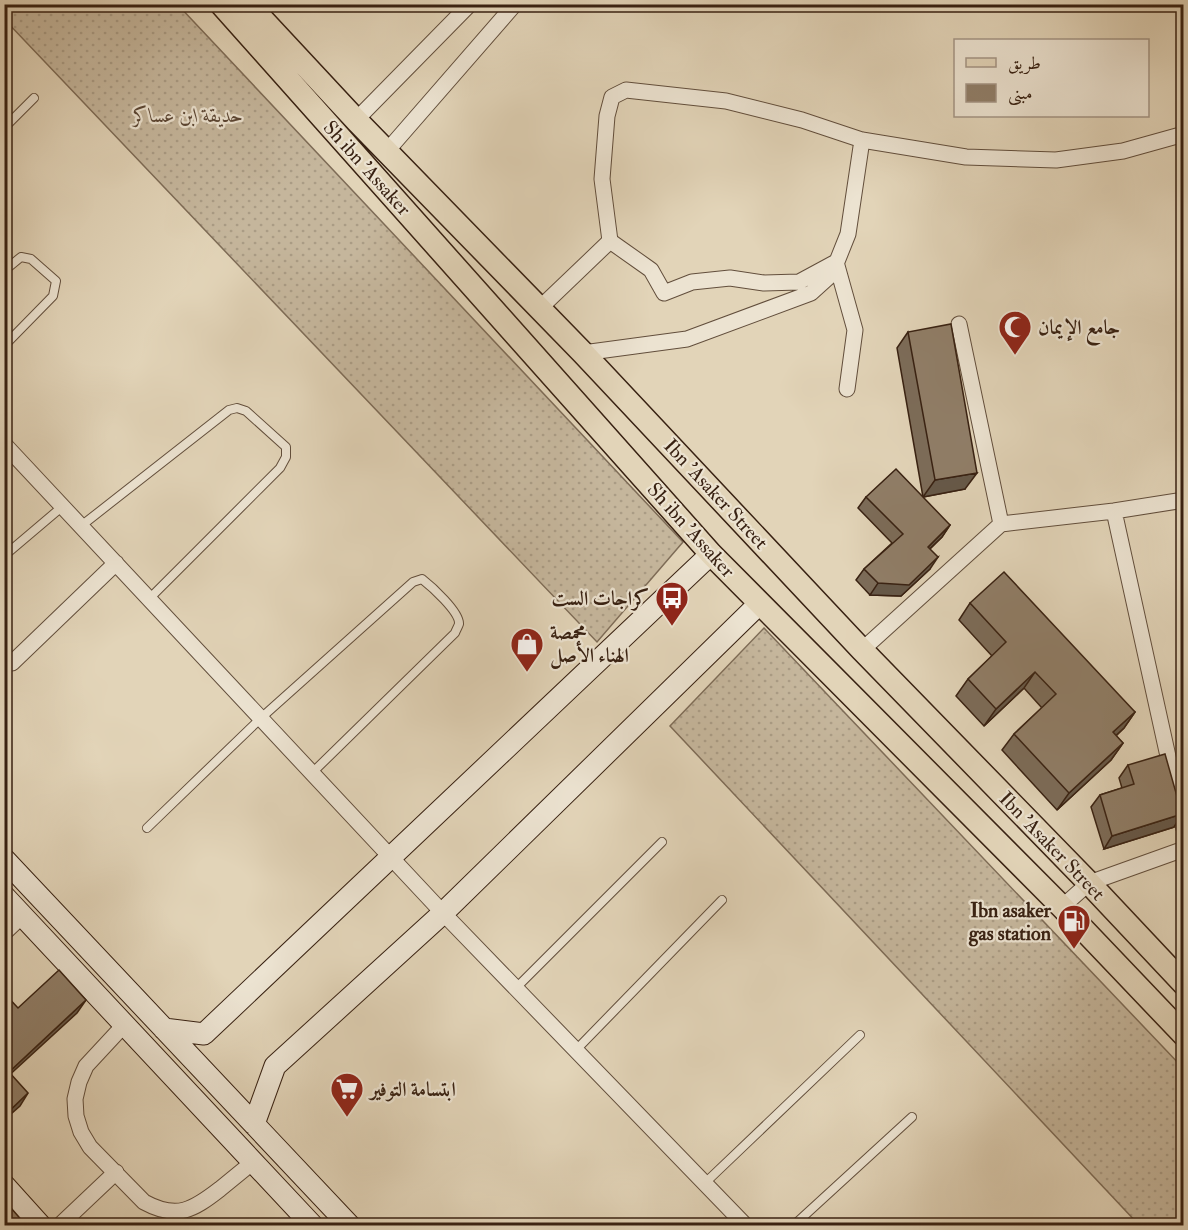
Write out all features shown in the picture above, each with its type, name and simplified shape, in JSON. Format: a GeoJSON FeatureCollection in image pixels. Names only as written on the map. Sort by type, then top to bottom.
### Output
{"type":"FeatureCollection","features":[{"type":"Feature","properties":{"kind":"main road","name":"Sh ibn 'Assaker"},"geometry":{"type":"LineString","coordinates":[[220,4],[711,554],[1062,908],[1184,1035]]}},
{"type":"Feature","properties":{"kind":"main road","name":"Ibn 'Asaker Street"},"geometry":{"type":"LineString","coordinates":[[248,4],[356,120],[583,353],[862,650],[1184,984]]}},
{"type":"Feature","properties":{"kind":"main road"},"geometry":{"type":"LineString","coordinates":[[164,1029],[204,1034],[711,554]]}},
{"type":"Feature","properties":{"kind":"main road"},"geometry":{"type":"LineString","coordinates":[[255,1124],[275,1066],[443,913],[759,604]]}},
{"type":"Feature","properties":{"kind":"main road"},"geometry":{"type":"LineString","coordinates":[[4,859],[350,1226]]}},
{"type":"Feature","properties":{"kind":"main road"},"geometry":{"type":"LineString","coordinates":[[4,896],[313,1226]]}},
{"type":"Feature","properties":{"kind":"main road"},"geometry":{"type":"LineString","coordinates":[[4,1185],[41,1226]]}},
{"type":"Feature","properties":{"kind":"street"},"geometry":{"type":"LineString","coordinates":[[356,120],[470,4]]}},
{"type":"Feature","properties":{"kind":"street"},"geometry":{"type":"LineString","coordinates":[[387,151],[515,4]]}},
{"type":"Feature","properties":{"kind":"street"},"geometry":{"type":"LineString","coordinates":[[836,262],[800,282],[764,283],[730,278],[692,282],[663,294],[651,270],[610,241],[602,179],[606,116],[612,97],[626,90],[726,101],[802,120],[862,140],[966,157],[1056,160],[1123,151],[1184,134]]}},
{"type":"Feature","properties":{"kind":"street"},"geometry":{"type":"LineString","coordinates":[[583,353],[687,339],[811,293],[832,274],[848,234],[862,140]]}},
{"type":"Feature","properties":{"kind":"street"},"geometry":{"type":"LineString","coordinates":[[540,308],[610,241]]}},
{"type":"Feature","properties":{"kind":"street"},"geometry":{"type":"LineString","coordinates":[[836,262],[855,330],[847,389]]}},
{"type":"Feature","properties":{"kind":"street"},"geometry":{"type":"LineString","coordinates":[[959,324],[1001,524]]}},
{"type":"Feature","properties":{"kind":"street"},"geometry":{"type":"LineString","coordinates":[[4,444],[443,913],[746,1226]]}},
{"type":"Feature","properties":{"kind":"street"},"geometry":{"type":"LineString","coordinates":[[862,650],[1001,524],[1114,511],[1184,500]]}},
{"type":"Feature","properties":{"kind":"street"},"geometry":{"type":"LineString","coordinates":[[1114,511],[1184,829]]}},
{"type":"Feature","properties":{"kind":"street"},"geometry":{"type":"LineString","coordinates":[[12,663],[116,563]]}},
{"type":"Feature","properties":{"kind":"street"},"geometry":{"type":"LineString","coordinates":[[1062,908],[1089,883],[1184,849]]}},
{"type":"Feature","properties":{"kind":"street"},"geometry":{"type":"LineString","coordinates":[[4,933],[23,915]]}},
{"type":"Feature","properties":{"kind":"street"},"geometry":{"type":"LineString","coordinates":[[124,1024],[86,1066],[78,1082],[75,1099],[76,1116],[81,1132],[90,1146],[144,1202],[167,1211],[191,1209],[202,1204],[253,1162]]}},
{"type":"Feature","properties":{"kind":"street"},"geometry":{"type":"LineString","coordinates":[[59,1226],[116,1172]]}},
{"type":"Feature","properties":{"kind":"lane"},"geometry":{"type":"LineString","coordinates":[[4,128],[34,98]]}},
{"type":"Feature","properties":{"kind":"lane"},"geometry":{"type":"LineString","coordinates":[[4,272],[21,257],[31,259],[56,281],[53,296],[4,346]]}},
{"type":"Feature","properties":{"kind":"lane"},"geometry":{"type":"LineString","coordinates":[[81,526],[229,410],[237,408],[246,411],[286,447],[286,457],[280,468],[149,599]]}},
{"type":"Feature","properties":{"kind":"lane"},"geometry":{"type":"LineString","coordinates":[[4,556],[63,506]]}},
{"type":"Feature","properties":{"kind":"lane"},"geometry":{"type":"LineString","coordinates":[[147,828],[261,718],[413,582],[422,579],[456,614],[459,624],[455,633],[312,773]]}},
{"type":"Feature","properties":{"kind":"lane"},"geometry":{"type":"LineString","coordinates":[[516,988],[662,842]]}},
{"type":"Feature","properties":{"kind":"lane"},"geometry":{"type":"LineString","coordinates":[[576,1050],[722,900]]}},
{"type":"Feature","properties":{"kind":"lane"},"geometry":{"type":"LineString","coordinates":[[705,1183],[860,1035]]}},
{"type":"Feature","properties":{"kind":"lane"},"geometry":{"type":"LineString","coordinates":[[793,1226],[912,1117]]}},
{"type":"Feature","properties":{"kind":"green space","name":"حديقة ابن عساكر"},"geometry":{"type":"Polygon","coordinates":[[[5,4],[178,5],[683,542],[597,642],[5,20],[5,4]]]}},
{"type":"Feature","properties":{"kind":"green space"},"geometry":{"type":"Polygon","coordinates":[[[764,628],[1183,1068],[1183,1225],[1139,1225],[670,726],[764,628]]]}},
{"type":"Feature","properties":{"kind":"building"},"geometry":{"type":"Polygon","coordinates":[[[951,324],[977,473],[935,480],[908,332],[951,324]]]}},
{"type":"Feature","properties":{"kind":"building"},"geometry":{"type":"Polygon","coordinates":[[[896,469],[950,525],[928,547],[938,557],[909,585],[878,583],[864,569],[903,534],[866,497],[896,469]]]}},
{"type":"Feature","properties":{"kind":"building"},"geometry":{"type":"Polygon","coordinates":[[[1004,572],[1135,712],[1113,732],[1123,743],[1069,793],[1014,734],[1056,694],[1035,672],[996,709],[968,679],[1006,642],[970,603],[1004,572]]]}},
{"type":"Feature","properties":{"kind":"building"},"geometry":{"type":"Polygon","coordinates":[[[1165,754],[1182,814],[1112,836],[1100,795],[1134,784],[1128,765],[1165,754]]]}},
{"type":"Feature","properties":{"kind":"building"},"geometry":{"type":"Polygon","coordinates":[[[59,970],[86,1000],[9,1072],[28,1093],[4,1116],[4,993],[18,1008],[59,970]]]}},
{"type":"Feature","properties":{"kind":"building"},"geometry":{"type":"Polygon","coordinates":[[[4,1200],[25,1224],[23,1226],[4,1226],[4,1200]]]}},
{"type":"Feature","properties":{"kind":"place","name":"جامع الإيمان"},"geometry":{"type":"Point","coordinates":[1015,356]}},
{"type":"Feature","properties":{"kind":"place","name":"كراجات الست"},"geometry":{"type":"Point","coordinates":[672,627]}},
{"type":"Feature","properties":{"kind":"place","name":"محمصة الهناء الأصل"},"geometry":{"type":"Point","coordinates":[527,673]}},
{"type":"Feature","properties":{"kind":"place","name":"Ibn asaker gas station"},"geometry":{"type":"Point","coordinates":[1074,950]}},
{"type":"Feature","properties":{"kind":"place","name":"ابتسامة التوفير"},"geometry":{"type":"Point","coordinates":[347,1118]}}]}
